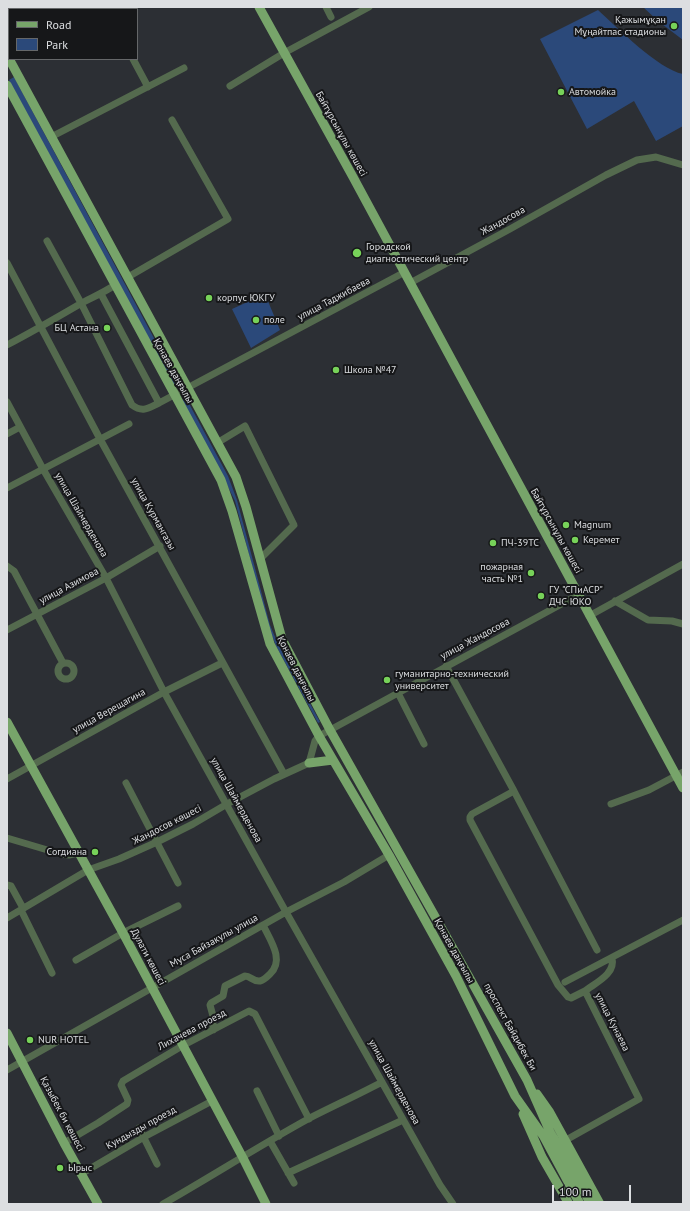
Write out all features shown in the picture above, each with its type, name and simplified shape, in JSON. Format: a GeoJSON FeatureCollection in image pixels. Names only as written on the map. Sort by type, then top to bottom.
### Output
{"type":"FeatureCollection","features":[{"type":"Feature","properties":{"kind":"main road","name":"Байтұрсынұлы көшесі"},"geometry":{"type":"LineString","coordinates":[[258,7],[353,177],[589,616],[680,774],[683,788]]}},
{"type":"Feature","properties":{"kind":"main road","name":"Қонаев даңғылы"},"geometry":{"type":"LineString","coordinates":[[10,60],[236,477],[246,507],[282,639],[335,739]]}},
{"type":"Feature","properties":{"kind":"main road","name":"Қонаев даңғылы"},"geometry":{"type":"LineString","coordinates":[[7,84],[221,480],[232,511],[270,644],[319,736],[389,855],[456,976],[515,1096],[544,1136],[580,1204]]}},
{"type":"Feature","properties":{"kind":"main road","name":"Дулати көшесі"},"geometry":{"type":"LineString","coordinates":[[7,722],[123,933],[266,1204]]}},
{"type":"Feature","properties":{"kind":"main road","name":"проспект Байдибек Би"},"geometry":{"type":"LineString","coordinates":[[335,739],[527,1080],[550,1132],[591,1204]]}},
{"type":"Feature","properties":{"kind":"main road"},"geometry":{"type":"LineString","coordinates":[[309,762],[333,760]]}},
{"type":"Feature","properties":{"kind":"main road","name":"Қазыбек би көшесі"},"geometry":{"type":"LineString","coordinates":[[7,1033],[64,1143],[98,1204]]}},
{"type":"Feature","properties":{"kind":"main road"},"geometry":{"type":"LineString","coordinates":[[527,1080],[549,1111],[600,1204]]}},
{"type":"Feature","properties":{"kind":"main road"},"geometry":{"type":"LineString","coordinates":[[515,1096],[542,1157],[569,1204]]}},
{"type":"Feature","properties":{"kind":"street"},"geometry":{"type":"LineString","coordinates":[[326,7],[331,17]]}},
{"type":"Feature","properties":{"kind":"street"},"geometry":{"type":"LineString","coordinates":[[230,86],[284,53],[369,7]]}},
{"type":"Feature","properties":{"kind":"street"},"geometry":{"type":"LineString","coordinates":[[134,60],[148,87]]}},
{"type":"Feature","properties":{"kind":"street"},"geometry":{"type":"LineString","coordinates":[[51,137],[184,68]]}},
{"type":"Feature","properties":{"kind":"street"},"geometry":{"type":"LineString","coordinates":[[128,277],[228,219],[172,120]]}},
{"type":"Feature","properties":{"kind":"street","name":"Жандосова"},"geometry":{"type":"LineString","coordinates":[[410,283],[516,226],[606,175],[637,160],[656,157],[683,165]]}},
{"type":"Feature","properties":{"kind":"street","name":"улица Таджибаева"},"geometry":{"type":"LineString","coordinates":[[47,241],[82,303],[132,405],[137,409],[143,410],[175,396],[188,387],[404,273]]}},
{"type":"Feature","properties":{"kind":"street","name":"улица Курмангазы"},"geometry":{"type":"LineString","coordinates":[[7,263],[100,439],[284,774]]}},
{"type":"Feature","properties":{"kind":"street"},"geometry":{"type":"LineString","coordinates":[[7,345],[115,285]]}},
{"type":"Feature","properties":{"kind":"street"},"geometry":{"type":"LineString","coordinates":[[101,294],[159,403]]}},
{"type":"Feature","properties":{"kind":"street","name":"улица Шаймерденова"},"geometry":{"type":"LineString","coordinates":[[7,402],[10,414],[20,427],[106,578],[164,692],[286,912],[440,1185],[453,1204]]}},
{"type":"Feature","properties":{"kind":"street"},"geometry":{"type":"LineString","coordinates":[[7,488],[129,424]]}},
{"type":"Feature","properties":{"kind":"street"},"geometry":{"type":"LineString","coordinates":[[217,443],[245,426],[294,525],[260,559]]}},
{"type":"Feature","properties":{"kind":"street"},"geometry":{"type":"LineString","coordinates":[[7,434],[20,427]]}},
{"type":"Feature","properties":{"kind":"street","name":"улица Азимова"},"geometry":{"type":"LineString","coordinates":[[7,630],[106,578],[160,546]]}},
{"type":"Feature","properties":{"kind":"street"},"geometry":{"type":"LineString","coordinates":[[589,616],[683,564]]}},
{"type":"Feature","properties":{"kind":"street"},"geometry":{"type":"LineString","coordinates":[[7,566],[14,571],[63,663]]}},
{"type":"Feature","properties":{"kind":"street","name":"улица Жандосова"},"geometry":{"type":"LineString","coordinates":[[319,736],[578,595]]}},
{"type":"Feature","properties":{"kind":"street"},"geometry":{"type":"LineString","coordinates":[[615,601],[648,620],[672,621],[683,624]]}},
{"type":"Feature","properties":{"kind":"street","name":"улица Верещагина"},"geometry":{"type":"LineString","coordinates":[[7,779],[164,692],[222,663]]}},
{"type":"Feature","properties":{"kind":"street"},"geometry":{"type":"LineString","coordinates":[[446,666],[514,791],[597,950]]}},
{"type":"Feature","properties":{"kind":"street"},"geometry":{"type":"LineString","coordinates":[[398,693],[424,744]]}},
{"type":"Feature","properties":{"kind":"street"},"geometry":{"type":"LineString","coordinates":[[309,762],[315,741],[319,736]]}},
{"type":"Feature","properties":{"kind":"street","name":"Жандосов көшесі"},"geometry":{"type":"LineString","coordinates":[[7,918],[88,870],[119,859],[158,842],[227,804],[309,762]]}},
{"type":"Feature","properties":{"kind":"street"},"geometry":{"type":"LineString","coordinates":[[611,804],[649,790],[680,774]]}},
{"type":"Feature","properties":{"kind":"street"},"geometry":{"type":"LineString","coordinates":[[126,783],[178,883]]}},
{"type":"Feature","properties":{"kind":"street"},"geometry":{"type":"LineString","coordinates":[[514,791],[472,814],[470,820],[558,985],[568,997],[585,990]]}},
{"type":"Feature","properties":{"kind":"street"},"geometry":{"type":"LineString","coordinates":[[7,838],[61,854],[78,853]]}},
{"type":"Feature","properties":{"kind":"street","name":"Муса Байзакулы улица"},"geometry":{"type":"LineString","coordinates":[[7,1070],[286,912],[344,882],[389,855]]}},
{"type":"Feature","properties":{"kind":"street"},"geometry":{"type":"LineString","coordinates":[[7,885],[11,886],[52,973]]}},
{"type":"Feature","properties":{"kind":"street"},"geometry":{"type":"LineString","coordinates":[[76,960],[123,933],[178,906]]}},
{"type":"Feature","properties":{"kind":"street"},"geometry":{"type":"LineString","coordinates":[[565,982],[612,960],[683,920]]}},
{"type":"Feature","properties":{"kind":"street"},"geometry":{"type":"LineString","coordinates":[[213,1030],[213,1016],[210,1005],[223,996],[225,986],[245,976],[248,976],[254,981],[262,980],[275,969],[277,957],[263,925]]}},
{"type":"Feature","properties":{"kind":"street","name":"улица Кунаева"},"geometry":{"type":"LineString","coordinates":[[566,1140],[640,1099],[585,990],[604,978],[610,968],[612,960]]}},
{"type":"Feature","properties":{"kind":"street","name":"Лихачева проезд"},"geometry":{"type":"LineString","coordinates":[[64,1143],[126,1105],[128,1100],[121,1085],[123,1081],[182,1046],[249,1012],[255,1014],[309,1119]]}},
{"type":"Feature","properties":{"kind":"street"},"geometry":{"type":"LineString","coordinates":[[163,1204],[309,1119],[382,1082]]}},
{"type":"Feature","properties":{"kind":"street"},"geometry":{"type":"LineString","coordinates":[[257,1091],[279,1136]]}},
{"type":"Feature","properties":{"kind":"street","name":"Кундызды проезд"},"geometry":{"type":"LineString","coordinates":[[81,1174],[144,1137],[212,1101]]}},
{"type":"Feature","properties":{"kind":"street"},"geometry":{"type":"LineString","coordinates":[[288,1173],[403,1120]]}},
{"type":"Feature","properties":{"kind":"street"},"geometry":{"type":"LineString","coordinates":[[139,1128],[157,1164]]}},
{"type":"Feature","properties":{"kind":"street"},"geometry":{"type":"LineString","coordinates":[[270,1141],[294,1183]]}},
{"type":"Feature","properties":{"kind":"green space","name":"Қажымұқан Мұңайтпас стадионы"},"geometry":{"type":"Polygon","coordinates":[[[643,7],[683,7],[683,40],[658,21],[643,7]]]}},
{"type":"Feature","properties":{"kind":"green space"},"geometry":{"type":"Polygon","coordinates":[[[598,10],[650,56],[673,71],[683,74],[683,126],[656,141],[634,101],[587,129],[540,39],[598,10]]]}},
{"type":"Feature","properties":{"kind":"green space"},"geometry":{"type":"Polygon","coordinates":[[[14,77],[178,383],[174,385],[9,80],[14,77]]]}},
{"type":"Feature","properties":{"kind":"green space","name":"поле"},"geometry":{"type":"Polygon","coordinates":[[[265,294],[280,330],[251,348],[232,309],[265,294]]]}},
{"type":"Feature","properties":{"kind":"green space"},"geometry":{"type":"Polygon","coordinates":[[[186,398],[228,476],[237,500],[270,625],[278,644],[320,722],[318,723],[276,646],[266,620],[235,501],[182,400],[186,398]]]}},
{"type":"Feature","properties":{"kind":"place","name":"Қажымұқан Мұңайтпас стадионы"},"geometry":{"type":"Point","coordinates":[674,26]}},
{"type":"Feature","properties":{"kind":"place","name":"Автомойка"},"geometry":{"type":"Point","coordinates":[561,92]}},
{"type":"Feature","properties":{"kind":"place","name":"Городской диагностический центр"},"geometry":{"type":"Point","coordinates":[357,253]}},
{"type":"Feature","properties":{"kind":"place","name":"корпус ЮКГУ"},"geometry":{"type":"Point","coordinates":[209,298]}},
{"type":"Feature","properties":{"kind":"place","name":"поле"},"geometry":{"type":"Point","coordinates":[256,320]}},
{"type":"Feature","properties":{"kind":"place","name":"БЦ Астана"},"geometry":{"type":"Point","coordinates":[107,328]}},
{"type":"Feature","properties":{"kind":"place","name":"Школа №47"},"geometry":{"type":"Point","coordinates":[336,370]}},
{"type":"Feature","properties":{"kind":"place","name":"Magnum"},"geometry":{"type":"Point","coordinates":[566,525]}},
{"type":"Feature","properties":{"kind":"place","name":"Керемет"},"geometry":{"type":"Point","coordinates":[575,540]}},
{"type":"Feature","properties":{"kind":"place","name":"ПЧ-39ТС"},"geometry":{"type":"Point","coordinates":[493,543]}},
{"type":"Feature","properties":{"kind":"place","name":"пожарная часть №1"},"geometry":{"type":"Point","coordinates":[531,573]}},
{"type":"Feature","properties":{"kind":"place","name":"ГУ \"СПиАСР\" ДЧС ЮКО"},"geometry":{"type":"Point","coordinates":[541,596]}},
{"type":"Feature","properties":{"kind":"place","name":"гуманитарно-технический университет"},"geometry":{"type":"Point","coordinates":[387,680]}},
{"type":"Feature","properties":{"kind":"place","name":"Согдиана"},"geometry":{"type":"Point","coordinates":[95,852]}},
{"type":"Feature","properties":{"kind":"place","name":"NUR HOTEL"},"geometry":{"type":"Point","coordinates":[30,1040]}},
{"type":"Feature","properties":{"kind":"place","name":"Ырыс"},"geometry":{"type":"Point","coordinates":[60,1168]}}]}
